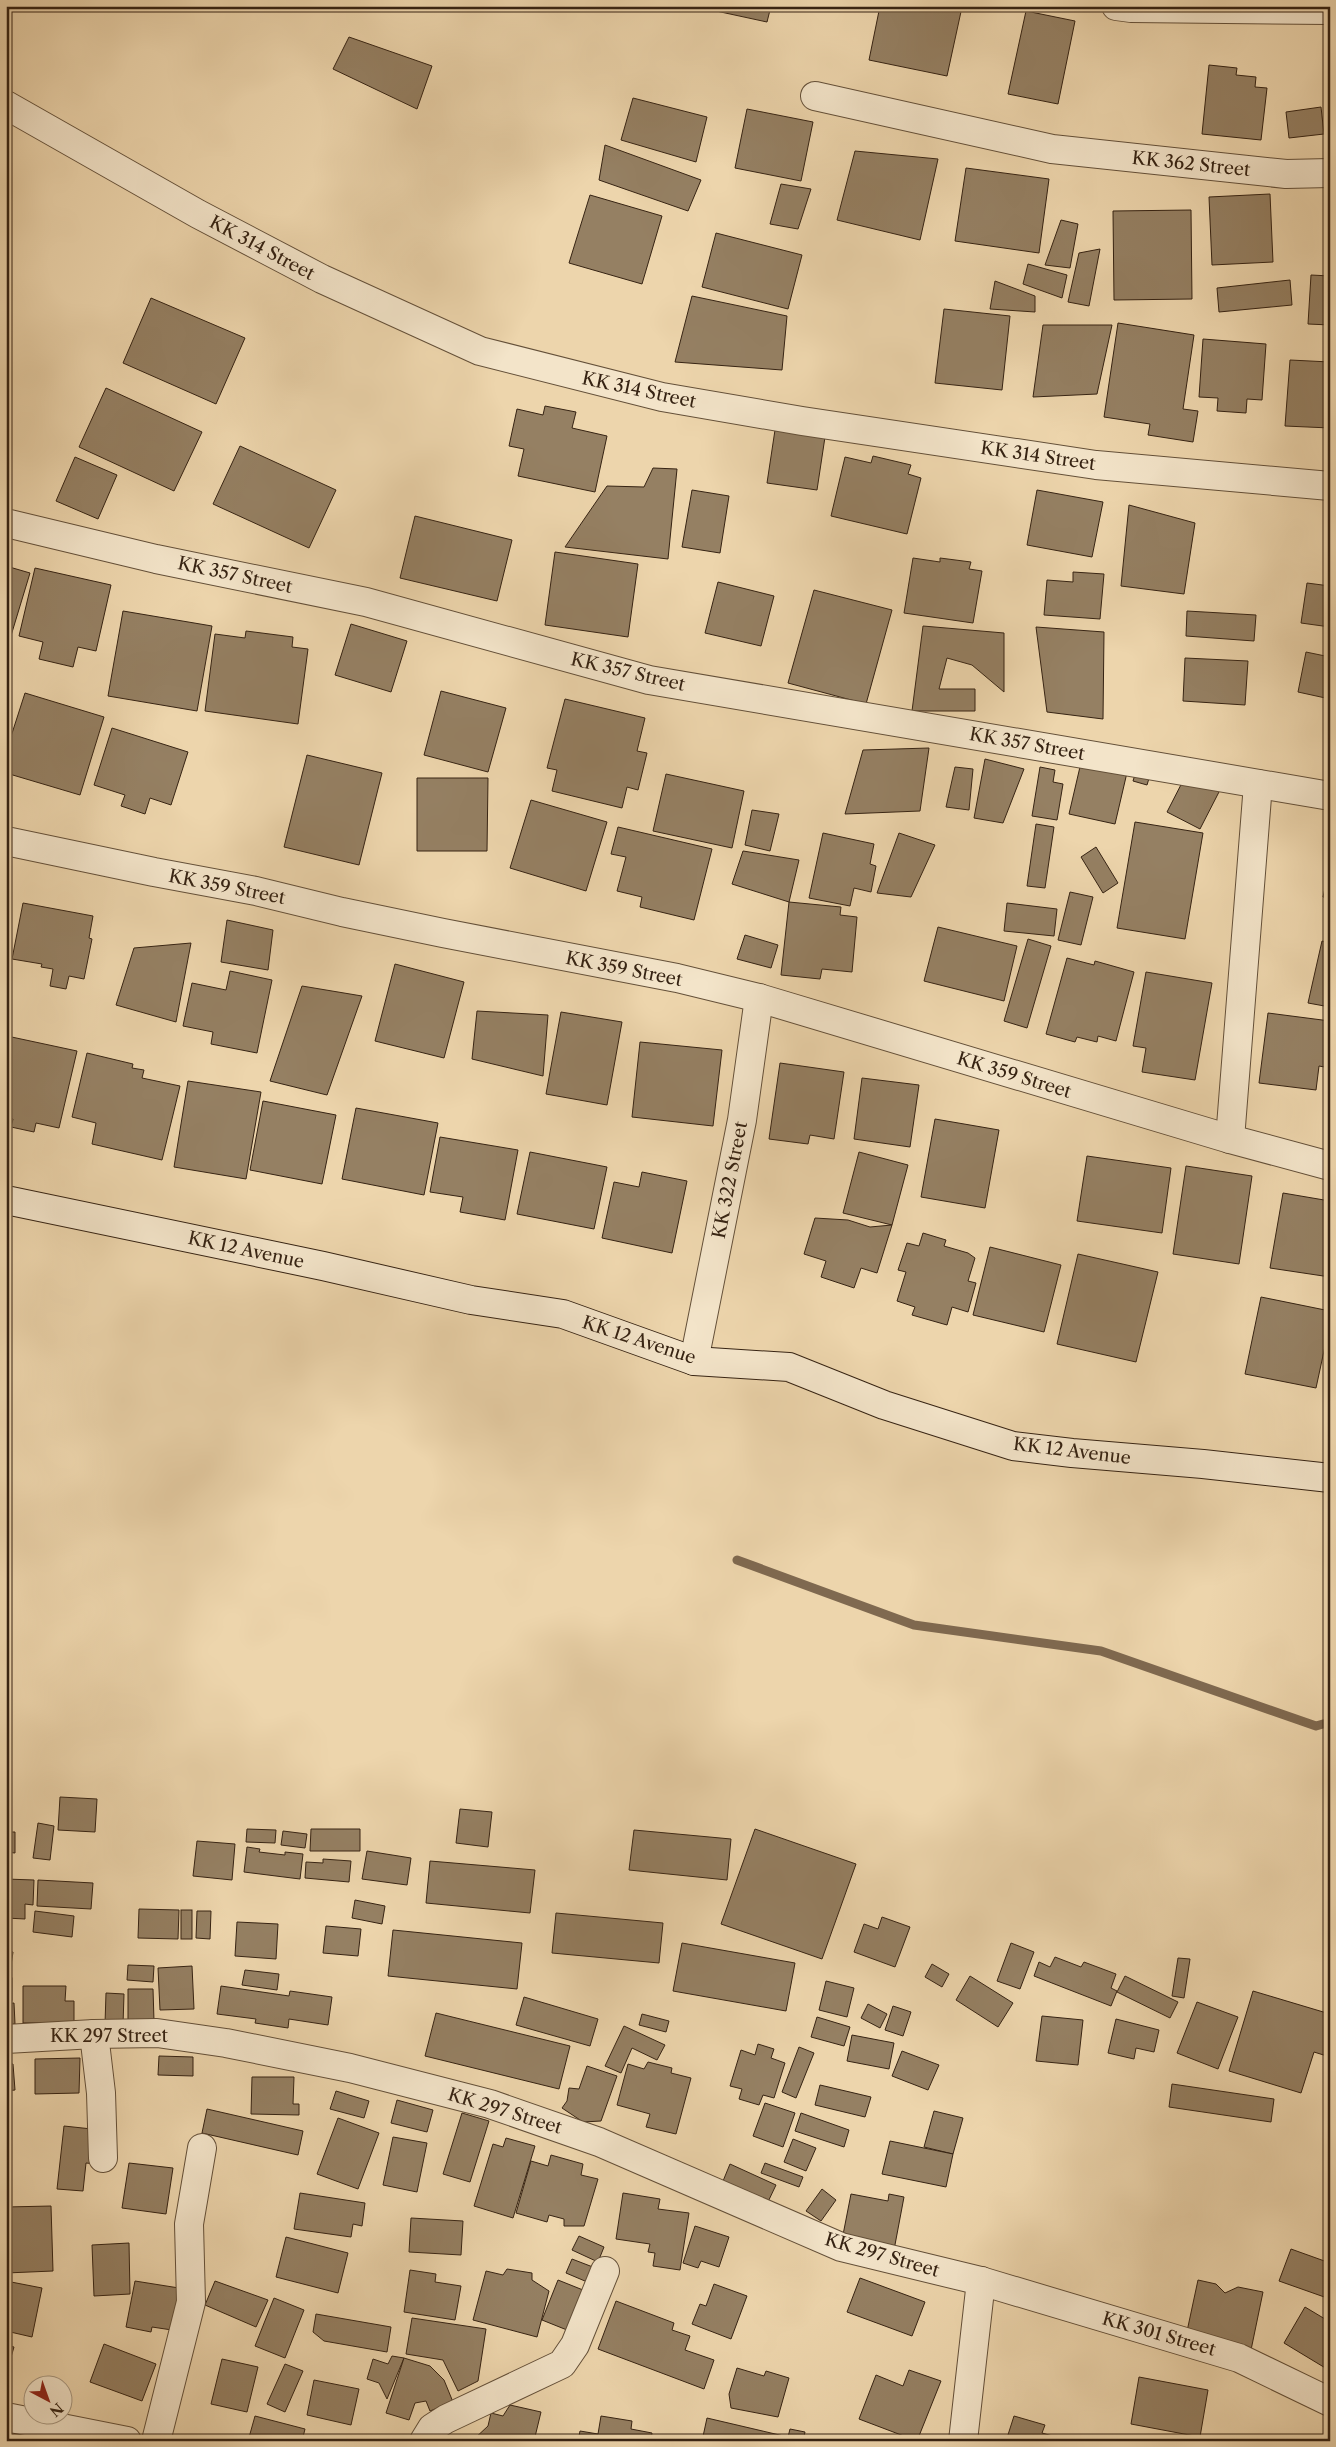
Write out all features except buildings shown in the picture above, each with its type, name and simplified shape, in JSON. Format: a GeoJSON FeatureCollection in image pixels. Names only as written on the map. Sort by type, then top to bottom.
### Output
{"type":"FeatureCollection","features":[{"type":"Feature","properties":{"kind":"street"},"geometry":{"type":"LineString","coordinates":[[1116,6],[1131,8],[1320,9]]}},
{"type":"Feature","properties":{"kind":"street","name":"KK 362 Street"},"geometry":{"type":"LineString","coordinates":[[815,96],[1052,149],[1286,174],[1330,173]]}},
{"type":"Feature","properties":{"kind":"street","name":"KK 314 Street"},"geometry":{"type":"LineString","coordinates":[[6,105],[198,214],[322,279],[480,351],[662,397],[802,421],[1096,465],[1330,486]]}},
{"type":"Feature","properties":{"kind":"street","name":"KK 357 Street"},"geometry":{"type":"LineString","coordinates":[[6,523],[156,559],[366,602],[649,680],[1330,796]]}},
{"type":"Feature","properties":{"kind":"street"},"geometry":{"type":"LineString","coordinates":[[1230,1139],[1258,784]]}},
{"type":"Feature","properties":{"kind":"street","name":"KK 359 Street"},"geometry":{"type":"LineString","coordinates":[[6,841],[154,872],[256,890],[342,912],[470,939],[677,978],[759,998],[1230,1139],[1330,1166]]}},
{"type":"Feature","properties":{"kind":"street","name":"KK 322 Street"},"geometry":{"type":"LineString","coordinates":[[694,1361],[742,1120],[759,998]]}},
{"type":"Feature","properties":{"kind":"street","name":"KK 12 Avenue"},"geometry":{"type":"LineString","coordinates":[[6,1200],[324,1266],[471,1300],[563,1314],[694,1361],[789,1368],[884,1405],[1013,1446],[1330,1478]]}},
{"type":"Feature","properties":{"kind":"street","name":"KK 297 Street"},"geometry":{"type":"LineString","coordinates":[[6,2039],[94,2034],[157,2033],[226,2043],[350,2068],[490,2104],[599,2142],[841,2247],[981,2282]]}},
{"type":"Feature","properties":{"kind":"street"},"geometry":{"type":"LineString","coordinates":[[94,2034],[101,2093],[103,2158]]}},
{"type":"Feature","properties":{"kind":"street"},"geometry":{"type":"LineString","coordinates":[[156,2441],[191,2302],[189,2224],[202,2148]]}},
{"type":"Feature","properties":{"kind":"street"},"geometry":{"type":"LineString","coordinates":[[424,2441],[432,2428],[446,2419],[562,2364],[575,2345],[605,2272]]}},
{"type":"Feature","properties":{"kind":"street"},"geometry":{"type":"LineString","coordinates":[[963,2441],[981,2282]]}},
{"type":"Feature","properties":{"kind":"street","name":"KK 301 Street"},"geometry":{"type":"LineString","coordinates":[[981,2282],[1239,2358],[1330,2402]]}},
{"type":"Feature","properties":{"kind":"street"},"geometry":{"type":"LineString","coordinates":[[6,2417],[85,2437],[127,2441]]}},
{"type":"Feature","properties":{"kind":"waterway"},"geometry":{"type":"LineString","coordinates":[[737,1560],[914,1625],[1101,1651],[1316,1726],[1330,1722]]}}]}
